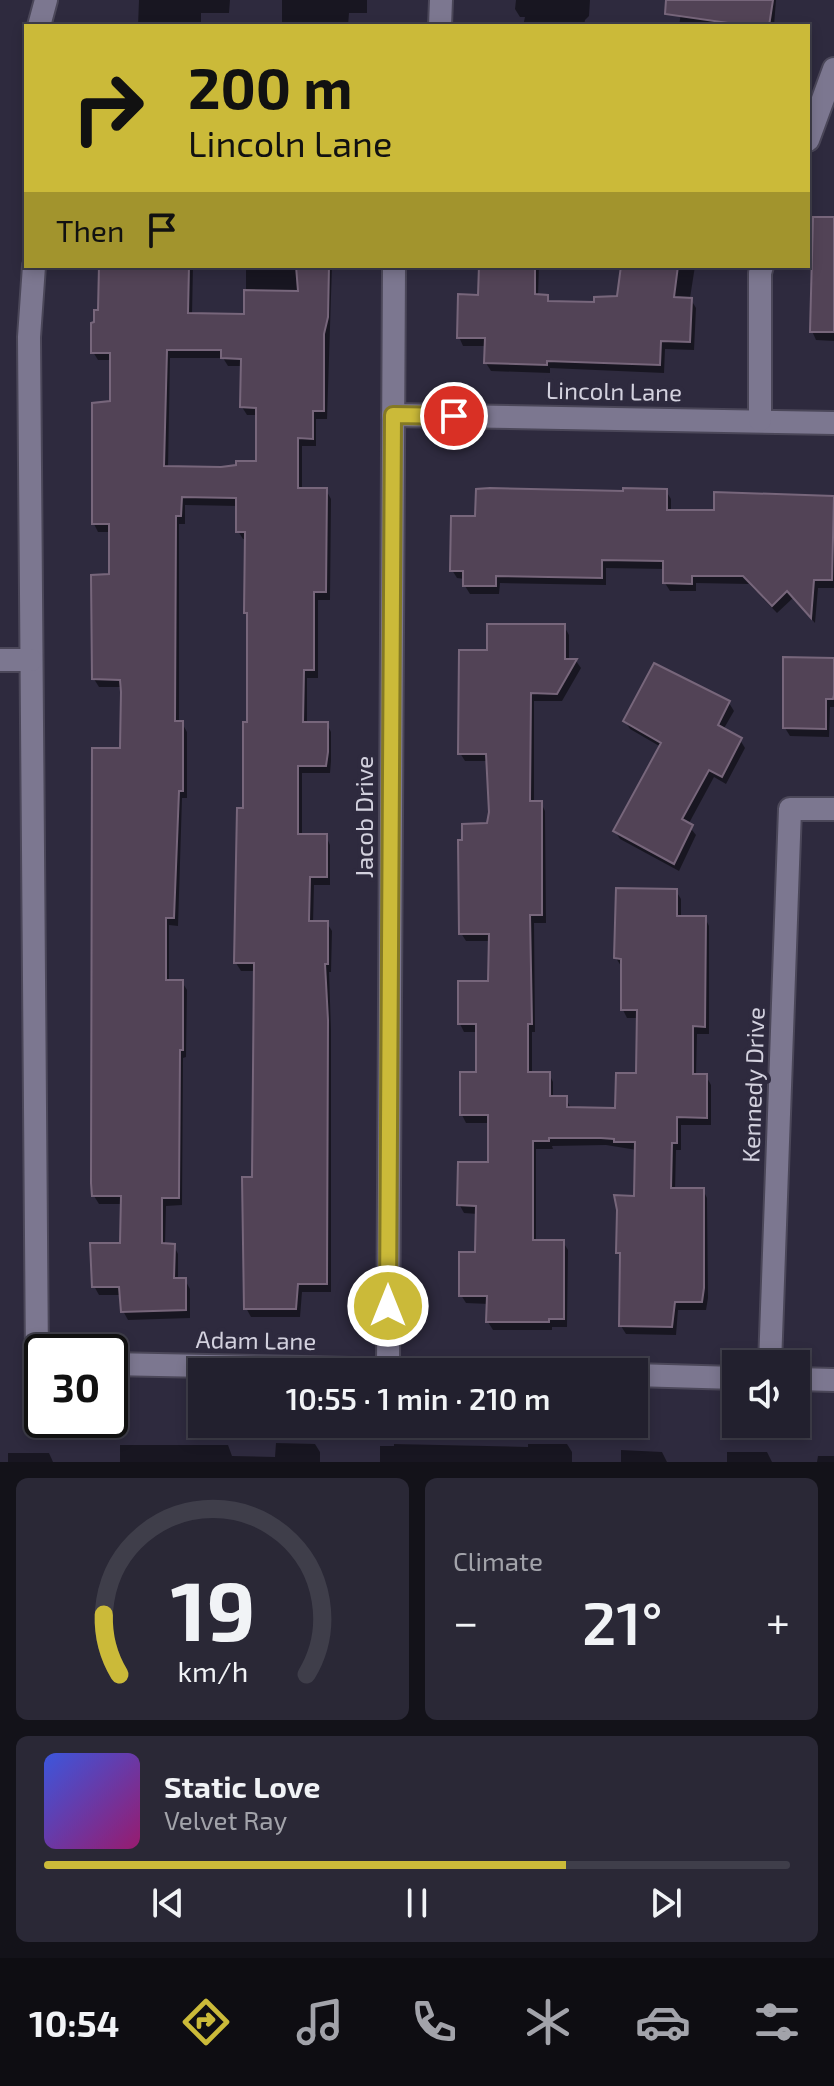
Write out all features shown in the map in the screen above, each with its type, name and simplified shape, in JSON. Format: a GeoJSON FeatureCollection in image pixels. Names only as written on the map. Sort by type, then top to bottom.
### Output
{"type":"FeatureCollection","features":[{"type":"Feature","properties":{"kind":"street"},"geometry":{"type":"LineString","coordinates":[[40,24],[46,0]]}},
{"type":"Feature","properties":{"kind":"street"},"geometry":{"type":"LineString","coordinates":[[440,24],[441,0]]}},
{"type":"Feature","properties":{"kind":"street"},"geometry":{"type":"LineString","coordinates":[[810,135],[834,69]]}},
{"type":"Feature","properties":{"kind":"street"},"geometry":{"type":"LineString","coordinates":[[34,268],[29,337],[40,1334]]}},
{"type":"Feature","properties":{"kind":"street","name":"Jacob Drive"},"geometry":{"type":"LineString","coordinates":[[388,1358],[394,268]]}},
{"type":"Feature","properties":{"kind":"street"},"geometry":{"type":"LineString","coordinates":[[760,420],[761,268]]}},
{"type":"Feature","properties":{"kind":"street","name":"Lincoln Lane"},"geometry":{"type":"LineString","coordinates":[[393,415],[834,423]]}},
{"type":"Feature","properties":{"kind":"street"},"geometry":{"type":"LineString","coordinates":[[0,660],[31,660]]}},
{"type":"Feature","properties":{"kind":"street","name":"Kennedy Drive"},"geometry":{"type":"LineString","coordinates":[[771,1350],[790,809],[834,809]]}},
{"type":"Feature","properties":{"kind":"street","name":"Adam Lane"},"geometry":{"type":"LineString","coordinates":[[128,1364],[188,1365]]}},
{"type":"Feature","properties":{"kind":"street"},"geometry":{"type":"LineString","coordinates":[[648,1375],[722,1378]]}},
{"type":"Feature","properties":{"kind":"street"},"geometry":{"type":"LineString","coordinates":[[810,1379],[834,1380]]}},
{"type":"Feature","properties":{"kind":"building"},"geometry":{"type":"Polygon","coordinates":[[[666,0],[773,0],[769,24],[735,24],[665,14],[666,0]]]}},
{"type":"Feature","properties":{"kind":"building"},"geometry":{"type":"Polygon","coordinates":[[[813,217],[834,217],[834,332],[810,332],[813,217]]]}},
{"type":"Feature","properties":{"kind":"building"},"geometry":{"type":"Polygon","coordinates":[[[99,268],[189,268],[188,313],[244,314],[244,290],[298,291],[296,268],[329,268],[328,317],[324,334],[324,411],[313,411],[313,439],[298,438],[298,488],[327,488],[326,592],[314,592],[314,670],[304,670],[303,722],[328,722],[328,752],[326,766],[298,766],[298,834],[327,834],[327,877],[310,877],[309,921],[328,921],[328,964],[325,964],[328,1020],[327,1284],[298,1284],[296,1309],[244,1309],[242,1177],[252,1177],[254,963],[234,963],[237,808],[243,808],[243,722],[247,722],[245,532],[236,532],[236,498],[182,497],[181,516],[176,516],[175,721],[183,721],[183,791],[179,791],[174,918],[166,918],[166,980],[183,980],[183,1050],[180,1050],[179,1198],[162,1198],[162,1243],[175,1244],[174,1278],[186,1278],[186,1310],[121,1312],[119,1287],[92,1287],[90,1243],[120,1243],[121,1196],[92,1196],[91,1183],[92,748],[120,748],[121,692],[120,680],[92,679],[91,575],[109,574],[109,524],[92,524],[92,403],[110,401],[110,353],[91,353],[94,310],[98,310],[99,268]],[[167,350],[164,466],[221,467],[236,465],[236,461],[256,461],[256,408],[240,407],[241,359],[221,358],[221,350],[167,350]]]}},
{"type":"Feature","properties":{"kind":"building"},"geometry":{"type":"Polygon","coordinates":[[[479,268],[535,268],[535,294],[548,295],[548,301],[594,302],[594,297],[617,296],[621,268],[678,268],[674,297],[692,298],[690,342],[661,341],[660,365],[547,361],[547,365],[484,363],[485,338],[457,338],[458,294],[478,295],[479,268]]]}},
{"type":"Feature","properties":{"kind":"building"},"geometry":{"type":"Polygon","coordinates":[[[476,489],[667,489],[667,510],[714,510],[714,492],[834,496],[832,580],[814,580],[811,618],[787,591],[772,606],[743,576],[692,576],[692,584],[663,583],[663,561],[602,560],[602,578],[496,576],[496,586],[463,586],[463,571],[450,571],[451,516],[475,516],[476,489]]]}},
{"type":"Feature","properties":{"kind":"building"},"geometry":{"type":"Polygon","coordinates":[[[487,624],[565,624],[565,659],[577,659],[557,694],[531,693],[530,801],[542,801],[542,915],[530,915],[532,1024],[528,1024],[528,1072],[550,1072],[550,1096],[567,1096],[567,1107],[615,1108],[616,1073],[636,1073],[637,1010],[621,1010],[621,959],[614,958],[616,888],[677,889],[677,916],[706,916],[705,1027],[693,1026],[693,1074],[707,1074],[707,1118],[677,1117],[677,1143],[672,1143],[671,1188],[704,1188],[704,1288],[702,1302],[675,1302],[672,1327],[619,1326],[620,1253],[616,1253],[617,1210],[614,1195],[634,1196],[635,1142],[614,1142],[614,1139],[601,1138],[533,1141],[533,1240],[564,1240],[564,1319],[549,1319],[549,1322],[486,1322],[487,1296],[459,1296],[459,1252],[475,1252],[476,1206],[457,1205],[458,1162],[488,1162],[488,1115],[460,1115],[460,1072],[476,1072],[476,1024],[458,1024],[458,981],[488,981],[489,934],[459,934],[458,840],[462,840],[462,824],[487,823],[489,812],[486,754],[458,754],[459,650],[487,650],[487,624]]]}},
{"type":"Feature","properties":{"kind":"building"},"geometry":{"type":"Polygon","coordinates":[[[783,657],[834,658],[834,695],[833,699],[826,699],[826,729],[783,728],[783,657]]]}},
{"type":"Feature","properties":{"kind":"building"},"geometry":{"type":"Polygon","coordinates":[[[654,663],[730,701],[718,725],[742,738],[722,777],[709,770],[682,819],[693,825],[674,864],[613,831],[661,743],[623,721],[654,663]]]}},
{"type":"Feature","properties":{"kind":"route"},"geometry":{"type":"LineString","coordinates":[[388,1306],[393,415],[454,416]]}}]}
